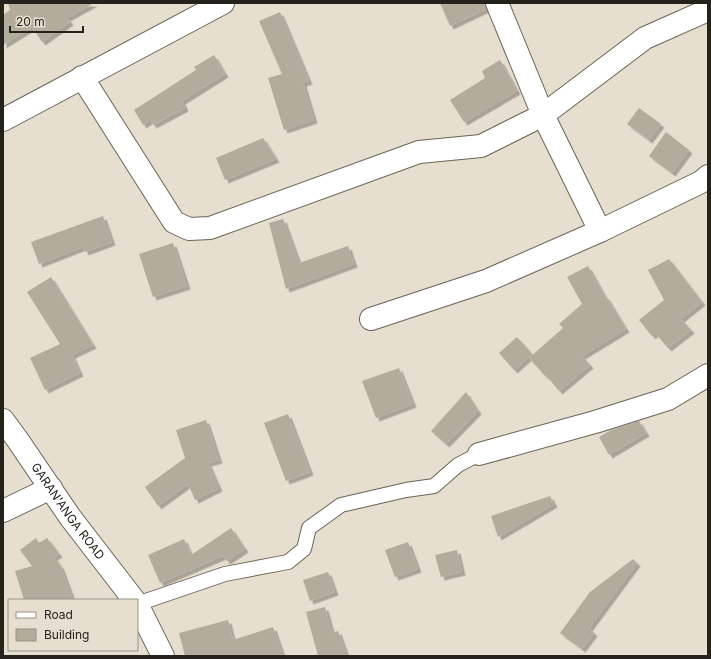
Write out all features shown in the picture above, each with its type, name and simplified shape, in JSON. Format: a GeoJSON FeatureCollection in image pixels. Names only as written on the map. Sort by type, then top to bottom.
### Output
{"type":"FeatureCollection","features":[{"type":"Feature","properties":{"kind":"street"},"geometry":{"type":"LineString","coordinates":[[3,120],[223,3]]}},
{"type":"Feature","properties":{"kind":"street"},"geometry":{"type":"LineString","coordinates":[[498,3],[543,115],[600,231]]}},
{"type":"Feature","properties":{"kind":"street"},"geometry":{"type":"LineString","coordinates":[[82,78],[174,222],[189,229],[210,228],[419,152],[481,146],[543,115],[645,38],[708,10]]}},
{"type":"Feature","properties":{"kind":"street"},"geometry":{"type":"LineString","coordinates":[[371,319],[486,281],[600,231],[701,182],[708,176]]}},
{"type":"Feature","properties":{"kind":"street"},"geometry":{"type":"LineString","coordinates":[[479,454],[595,422],[668,399],[708,375]]}},
{"type":"Feature","properties":{"kind":"street","name":"GARAN'ANGA ROAD"},"geometry":{"type":"LineString","coordinates":[[3,420],[70,517],[133,599]]}},
{"type":"Feature","properties":{"kind":"street"},"geometry":{"type":"LineString","coordinates":[[3,511],[51,488]]}},
{"type":"Feature","properties":{"kind":"street"},"geometry":{"type":"LineString","coordinates":[[138,606],[163,656]]}},
{"type":"Feature","properties":{"kind":"lane"},"geometry":{"type":"LineString","coordinates":[[138,604],[225,574],[288,562],[304,549],[309,528],[341,505],[434,486],[458,465],[479,454]]}},
{"type":"Feature","properties":{"kind":"building"},"geometry":{"type":"Polygon","coordinates":[[[8,3],[94,3],[67,18],[70,22],[42,42],[32,27],[3,45],[3,15],[10,10],[8,3]]]}},
{"type":"Feature","properties":{"kind":"building"},"geometry":{"type":"Polygon","coordinates":[[[440,3],[485,3],[486,9],[450,26],[440,3]]]}},
{"type":"Feature","properties":{"kind":"building"},"geometry":{"type":"Polygon","coordinates":[[[280,12],[309,81],[303,83],[314,120],[284,130],[268,78],[282,74],[259,21],[280,12]]]}},
{"type":"Feature","properties":{"kind":"building"},"geometry":{"type":"Polygon","coordinates":[[[214,55],[225,74],[182,101],[185,108],[153,125],[150,120],[143,125],[134,110],[196,70],[194,67],[214,55]]]}},
{"type":"Feature","properties":{"kind":"building"},"geometry":{"type":"Polygon","coordinates":[[[500,60],[517,91],[464,122],[450,100],[485,78],[482,71],[500,60]]]}},
{"type":"Feature","properties":{"kind":"building"},"geometry":{"type":"Polygon","coordinates":[[[639,108],[661,124],[649,140],[627,124],[639,108]]]}},
{"type":"Feature","properties":{"kind":"building"},"geometry":{"type":"Polygon","coordinates":[[[666,132],[689,150],[672,173],[649,156],[666,132]]]}},
{"type":"Feature","properties":{"kind":"building"},"geometry":{"type":"Polygon","coordinates":[[[263,138],[276,159],[225,180],[216,158],[263,138]]]}},
{"type":"Feature","properties":{"kind":"building"},"geometry":{"type":"Polygon","coordinates":[[[103,216],[112,242],[85,252],[83,247],[39,264],[31,242],[103,216]]]}},
{"type":"Feature","properties":{"kind":"building"},"geometry":{"type":"Polygon","coordinates":[[[283,219],[299,263],[348,246],[354,264],[286,289],[269,223],[283,219]]]}},
{"type":"Feature","properties":{"kind":"building"},"geometry":{"type":"Polygon","coordinates":[[[173,243],[187,286],[153,297],[139,254],[173,243]]]}},
{"type":"Feature","properties":{"kind":"building"},"geometry":{"type":"Polygon","coordinates":[[[669,259],[702,302],[681,319],[691,330],[668,348],[655,333],[652,336],[639,320],[664,300],[648,270],[669,259]]]}},
{"type":"Feature","properties":{"kind":"building"},"geometry":{"type":"Polygon","coordinates":[[[588,266],[605,297],[606,296],[626,329],[582,356],[590,365],[559,391],[529,358],[563,328],[559,324],[582,304],[567,277],[588,266]]]}},
{"type":"Feature","properties":{"kind":"building"},"geometry":{"type":"Polygon","coordinates":[[[51,277],[93,345],[72,355],[80,373],[45,390],[30,358],[60,344],[27,292],[51,277]]]}},
{"type":"Feature","properties":{"kind":"building"},"geometry":{"type":"Polygon","coordinates":[[[517,337],[532,354],[514,370],[499,353],[517,337]]]}},
{"type":"Feature","properties":{"kind":"building"},"geometry":{"type":"Polygon","coordinates":[[[399,368],[413,404],[376,418],[362,381],[399,368]]]}},
{"type":"Feature","properties":{"kind":"building"},"geometry":{"type":"Polygon","coordinates":[[[466,392],[478,411],[446,444],[431,431],[466,392]]]}},
{"type":"Feature","properties":{"kind":"building"},"geometry":{"type":"Polygon","coordinates":[[[288,414],[310,472],[286,481],[264,423],[288,414]]]}},
{"type":"Feature","properties":{"kind":"building"},"geometry":{"type":"Polygon","coordinates":[[[206,420],[219,460],[208,463],[219,488],[195,500],[188,484],[158,506],[145,487],[185,458],[176,430],[206,420]]]}},
{"type":"Feature","properties":{"kind":"building"},"geometry":{"type":"Polygon","coordinates":[[[639,421],[646,433],[609,455],[599,437],[611,430],[639,421]]]}},
{"type":"Feature","properties":{"kind":"building"},"geometry":{"type":"Polygon","coordinates":[[[550,496],[554,504],[498,537],[491,516],[550,496]]]}},
{"type":"Feature","properties":{"kind":"building"},"geometry":{"type":"Polygon","coordinates":[[[231,528],[245,549],[227,561],[223,556],[160,583],[148,555],[184,539],[191,555],[231,528]]]}},
{"type":"Feature","properties":{"kind":"building"},"geometry":{"type":"Polygon","coordinates":[[[36,538],[39,543],[47,538],[59,554],[54,557],[61,567],[73,599],[24,599],[15,571],[32,566],[20,550],[36,538]]]}},
{"type":"Feature","properties":{"kind":"building"},"geometry":{"type":"Polygon","coordinates":[[[408,542],[418,569],[395,577],[385,550],[408,542]]]}},
{"type":"Feature","properties":{"kind":"building"},"geometry":{"type":"Polygon","coordinates":[[[457,550],[462,572],[441,577],[435,555],[457,550]]]}},
{"type":"Feature","properties":{"kind":"building"},"geometry":{"type":"Polygon","coordinates":[[[633,559],[637,563],[589,628],[594,633],[582,649],[560,633],[590,592],[633,559]]]}},
{"type":"Feature","properties":{"kind":"building"},"geometry":{"type":"Polygon","coordinates":[[[328,572],[335,592],[310,601],[303,580],[328,572]]]}},
{"type":"Feature","properties":{"kind":"building"},"geometry":{"type":"Polygon","coordinates":[[[325,607],[332,633],[338,631],[347,656],[318,656],[306,612],[325,607]]]}},
{"type":"Feature","properties":{"kind":"building"},"geometry":{"type":"Polygon","coordinates":[[[228,620],[233,640],[273,627],[283,656],[185,656],[179,633],[228,620]]]}}]}
